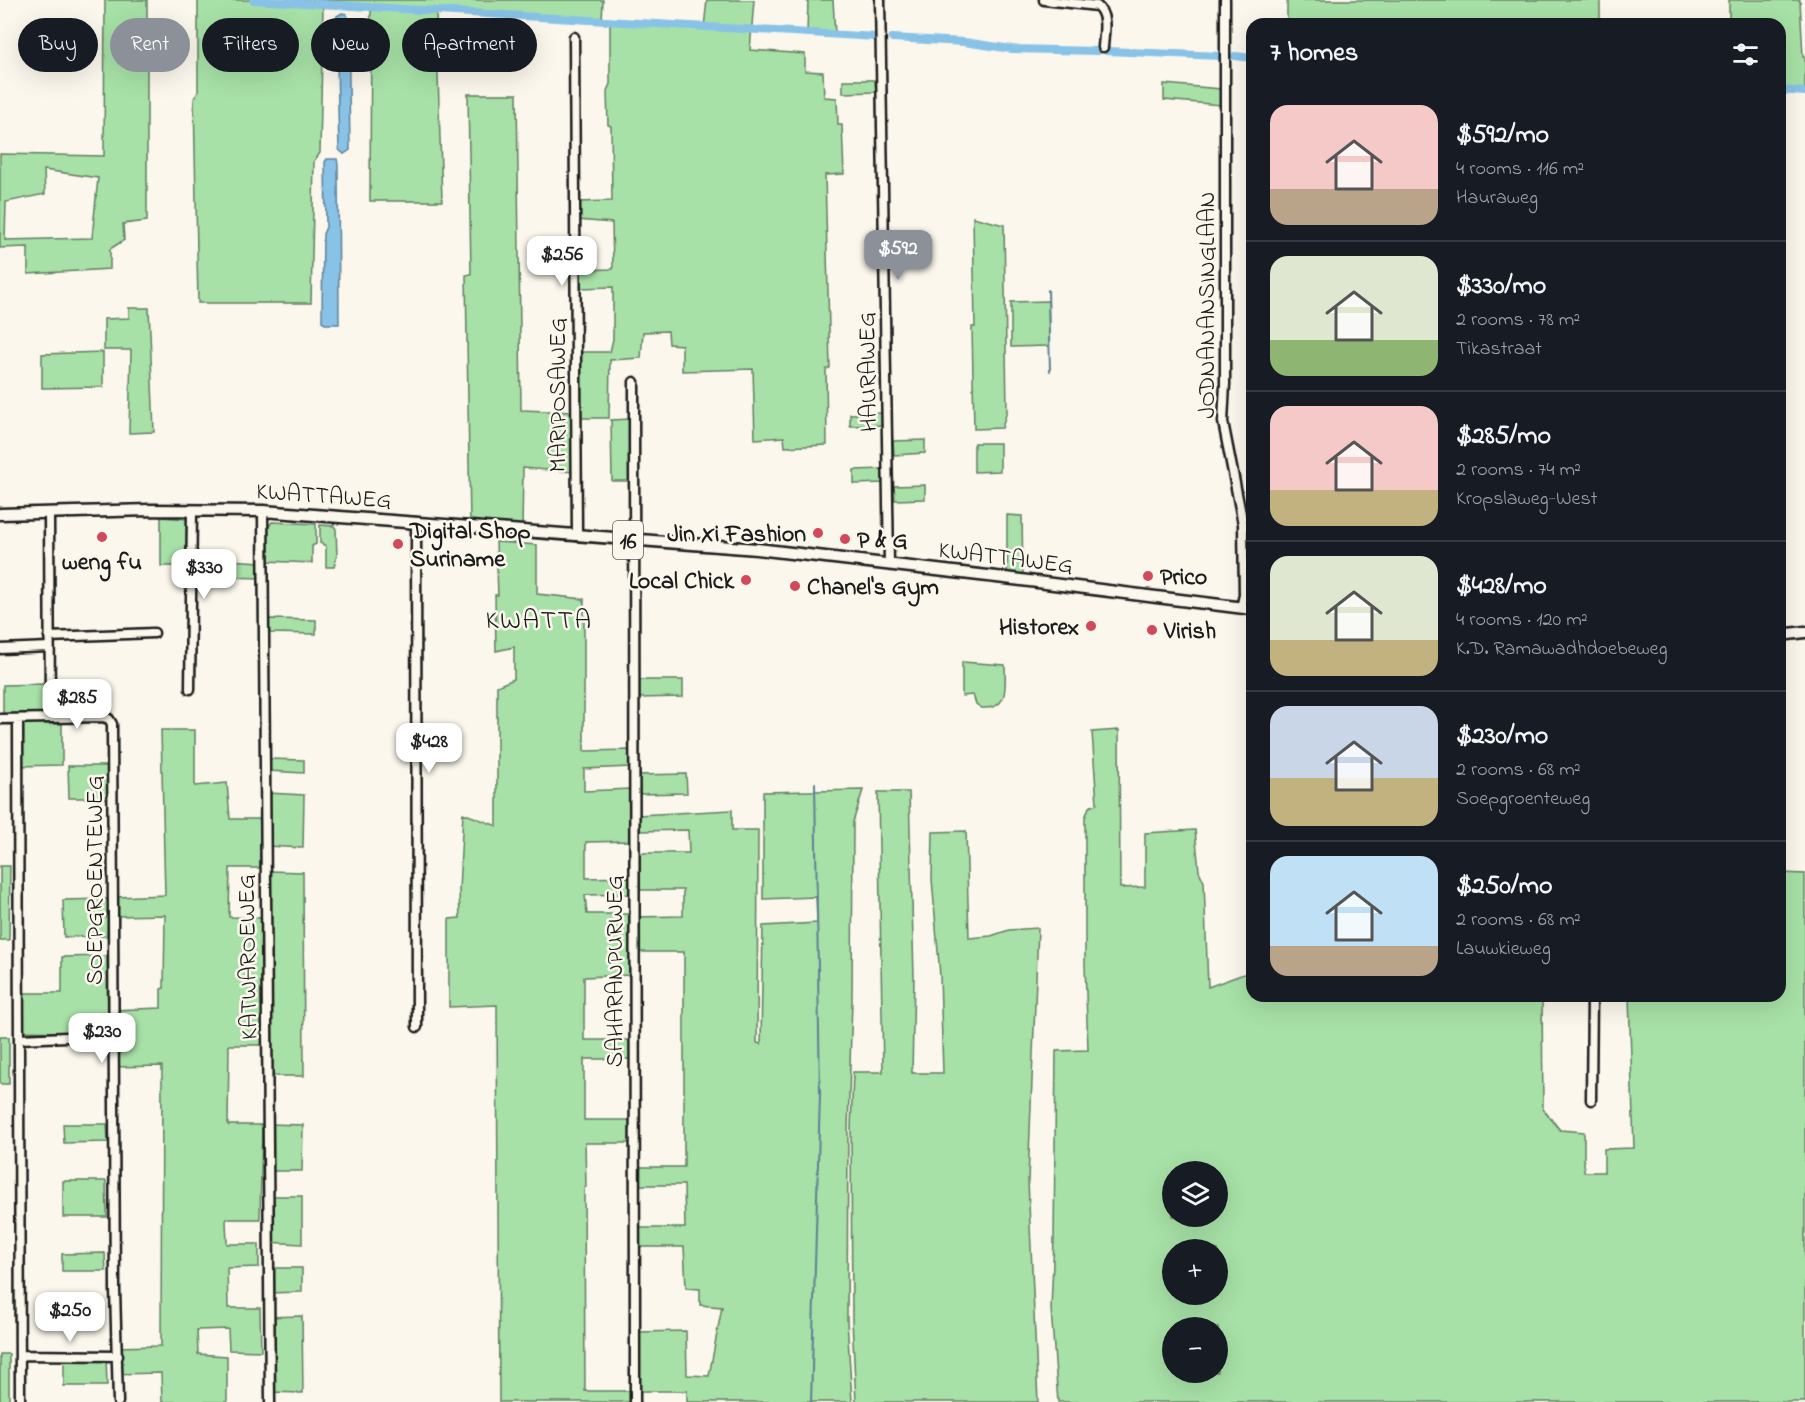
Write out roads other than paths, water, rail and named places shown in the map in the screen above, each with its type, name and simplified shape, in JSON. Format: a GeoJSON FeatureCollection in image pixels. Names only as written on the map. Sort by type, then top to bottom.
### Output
{"type":"FeatureCollection","features":[{"type":"Feature","properties":{"kind":"main road","name":"KWATTAWEG"},"geometry":{"type":"LineString","coordinates":[[0,514],[263,511],[416,522],[757,549],[1246,608]]}},
{"type":"Feature","properties":{"kind":"main road"},"geometry":{"type":"LineString","coordinates":[[1786,634],[1805,632]]}},
{"type":"Feature","properties":{"kind":"street","name":"HAURAWEG"},"geometry":{"type":"LineString","coordinates":[[880,0],[889,564]]}},
{"type":"Feature","properties":{"kind":"street"},"geometry":{"type":"LineString","coordinates":[[1044,0],[1101,4],[1104,12],[1103,47]]}},
{"type":"Feature","properties":{"kind":"street","name":"JODNANANSINGLAAN"},"geometry":{"type":"LineString","coordinates":[[1225,0],[1226,384],[1223,422],[1243,524],[1246,604]]}},
{"type":"Feature","properties":{"kind":"street","name":"MARIPOSAWEG"},"geometry":{"type":"LineString","coordinates":[[574,37],[578,536]]}},
{"type":"Feature","properties":{"kind":"street","name":"SAHARANPURWEG"},"geometry":{"type":"LineString","coordinates":[[634,382],[635,1402]]}},
{"type":"Feature","properties":{"kind":"street"},"geometry":{"type":"LineString","coordinates":[[190,689],[192,511]]}},
{"type":"Feature","properties":{"kind":"street","name":"KATWAROEWEG"},"geometry":{"type":"LineString","coordinates":[[263,511],[270,1402]]}},
{"type":"Feature","properties":{"kind":"street"},"geometry":{"type":"LineString","coordinates":[[0,719],[50,717],[49,513]]}},
{"type":"Feature","properties":{"kind":"street"},"geometry":{"type":"LineString","coordinates":[[416,522],[417,1027]]}},
{"type":"Feature","properties":{"kind":"street"},"geometry":{"type":"LineString","coordinates":[[49,637],[154,633]]}},
{"type":"Feature","properties":{"kind":"street"},"geometry":{"type":"LineString","coordinates":[[0,649],[49,647]]}},
{"type":"Feature","properties":{"kind":"street","name":"SOEPGROENTEWEG"},"geometry":{"type":"LineString","coordinates":[[50,717],[103,717],[109,719],[112,724],[115,1289],[118,1402]]}},
{"type":"Feature","properties":{"kind":"street"},"geometry":{"type":"LineString","coordinates":[[18,719],[20,1402]]}},
{"type":"Feature","properties":{"kind":"street"},"geometry":{"type":"LineString","coordinates":[[1591,1100],[1592,1002]]}},
{"type":"Feature","properties":{"kind":"street"},"geometry":{"type":"LineString","coordinates":[[18,1038],[115,1035]]}},
{"type":"Feature","properties":{"kind":"street"},"geometry":{"type":"LineString","coordinates":[[21,1355],[118,1356]]}},
{"type":"Feature","properties":{"kind":"water"},"geometry":{"type":"Polygon","coordinates":[[[342,13],[348,18],[336,18],[342,13]]]}},
{"type":"Feature","properties":{"kind":"water"},"geometry":{"type":"Polygon","coordinates":[[[337,72],[349,72],[350,150],[344,154],[339,150],[337,72]]]}},
{"type":"Feature","properties":{"kind":"water"},"geometry":{"type":"Polygon","coordinates":[[[327,159],[337,159],[338,165],[339,324],[325,324],[322,321],[323,234],[326,227],[325,162],[327,159]]]}},
{"type":"Feature","properties":{"kind":"waterway"},"geometry":{"type":"LineString","coordinates":[[253,0],[876,37]]}},
{"type":"Feature","properties":{"kind":"waterway"},"geometry":{"type":"LineString","coordinates":[[892,38],[964,42],[1012,49],[1098,51]]}},
{"type":"Feature","properties":{"kind":"waterway"},"geometry":{"type":"LineString","coordinates":[[1107,51],[1220,56]]}},
{"type":"Feature","properties":{"kind":"waterway"},"geometry":{"type":"LineString","coordinates":[[1235,56],[1246,57]]}},
{"type":"Feature","properties":{"kind":"waterway"},"geometry":{"type":"LineString","coordinates":[[1786,90],[1805,92]]}},
{"type":"Feature","properties":{"kind":"waterway"},"geometry":{"type":"LineString","coordinates":[[1048,290],[1050,371]]}},
{"type":"Feature","properties":{"kind":"waterway"},"geometry":{"type":"LineString","coordinates":[[811,1402],[820,1095],[815,783]]}},
{"type":"Feature","properties":{"kind":"place","name":"Jin Xi Fashion"},"geometry":{"type":"Point","coordinates":[818,533]}},
{"type":"Feature","properties":{"kind":"place","name":"weng fu"},"geometry":{"type":"Point","coordinates":[102,537]}},
{"type":"Feature","properties":{"kind":"place","name":"P & G"},"geometry":{"type":"Point","coordinates":[845,539]}},
{"type":"Feature","properties":{"kind":"place","name":"Digital Shop Suriname"},"geometry":{"type":"Point","coordinates":[398,544]}},
{"type":"Feature","properties":{"kind":"place","name":"Prico"},"geometry":{"type":"Point","coordinates":[1148,576]}},
{"type":"Feature","properties":{"kind":"place","name":"Local Chick"},"geometry":{"type":"Point","coordinates":[746,580]}},
{"type":"Feature","properties":{"kind":"place","name":"Chanel's Gym"},"geometry":{"type":"Point","coordinates":[795,586]}},
{"type":"Feature","properties":{"kind":"place","name":"Historex"},"geometry":{"type":"Point","coordinates":[1091,626]}},
{"type":"Feature","properties":{"kind":"place","name":"Virish"},"geometry":{"type":"Point","coordinates":[1152,630]}},
{"type":"Feature","properties":{"kind":"district","name":"KWATTA"},"geometry":{"type":"Point","coordinates":[539,619]}}]}
